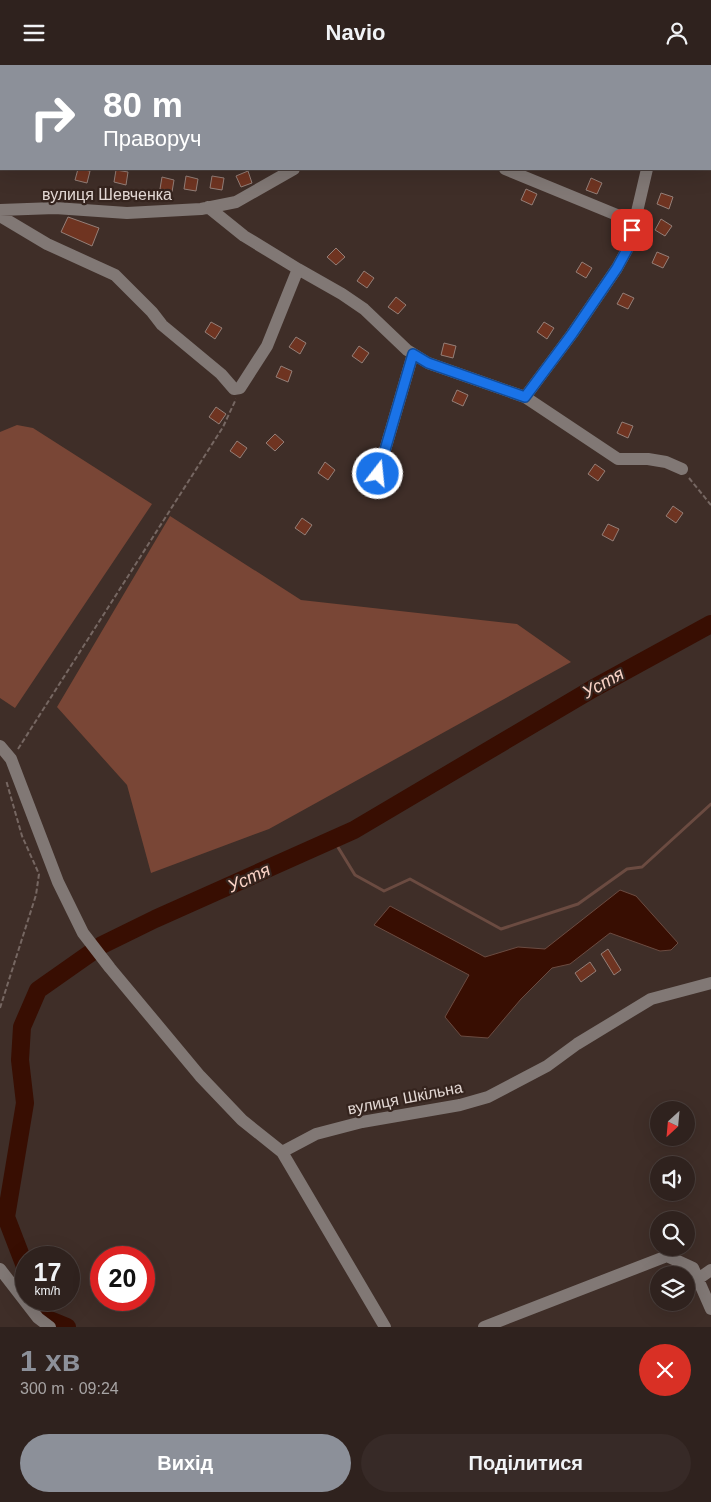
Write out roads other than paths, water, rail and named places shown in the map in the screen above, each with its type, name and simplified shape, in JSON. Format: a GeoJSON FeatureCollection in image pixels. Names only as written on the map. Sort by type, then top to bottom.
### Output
{"type":"FeatureCollection","features":[{"type":"Feature","properties":{"kind":"street","name":"вулиця Шевченка"},"geometry":{"type":"LineString","coordinates":[[0,210],[55,208],[142,213],[208,207],[236,202],[292,170]]}},
{"type":"Feature","properties":{"kind":"street"},"geometry":{"type":"LineString","coordinates":[[507,170],[634,221]]}},
{"type":"Feature","properties":{"kind":"street"},"geometry":{"type":"LineString","coordinates":[[525,397],[572,334],[617,268],[629,246],[647,170]]}},
{"type":"Feature","properties":{"kind":"street"},"geometry":{"type":"LineString","coordinates":[[208,207],[244,236],[364,309],[413,354],[428,363],[525,397],[618,459],[648,459],[666,462],[682,469]]}},
{"type":"Feature","properties":{"kind":"street"},"geometry":{"type":"LineString","coordinates":[[0,216],[47,244],[115,275],[152,312],[162,325],[221,374],[234,389],[240,388],[266,345],[298,269]]}},
{"type":"Feature","properties":{"kind":"street"},"geometry":{"type":"LineString","coordinates":[[378,474],[413,354]]}},
{"type":"Feature","properties":{"kind":"street"},"geometry":{"type":"LineString","coordinates":[[0,746],[11,759],[58,882],[84,933],[110,968],[200,1076],[242,1121],[282,1152],[385,1327]]}},
{"type":"Feature","properties":{"kind":"street","name":"вулиця Шкільна"},"geometry":{"type":"LineString","coordinates":[[282,1152],[316,1134],[362,1122],[460,1105],[488,1097],[547,1066],[578,1044],[651,999],[711,983]]}},
{"type":"Feature","properties":{"kind":"street"},"geometry":{"type":"LineString","coordinates":[[484,1327],[667,1255],[693,1268],[711,1309]]}},
{"type":"Feature","properties":{"kind":"street"},"geometry":{"type":"LineString","coordinates":[[0,1269],[38,1318],[50,1327]]}},
{"type":"Feature","properties":{"kind":"street"},"geometry":{"type":"LineString","coordinates":[[698,1279],[711,1270]]}},
{"type":"Feature","properties":{"kind":"waterway","name":"Устя"},"geometry":{"type":"LineString","coordinates":[[17,1246],[6,1217],[25,1103],[20,1060],[22,1027],[38,990],[102,945],[155,919],[354,830],[594,688],[711,624]]}},
{"type":"Feature","properties":{"kind":"waterway"},"geometry":{"type":"LineString","coordinates":[[333,839],[355,875],[384,891],[410,879],[501,929],[578,904],[627,869],[642,867],[711,804]]}},
{"type":"Feature","properties":{"kind":"waterway","name":"Устя"},"geometry":{"type":"LineString","coordinates":[[42,1311],[45,1318],[67,1327]]}}]}
